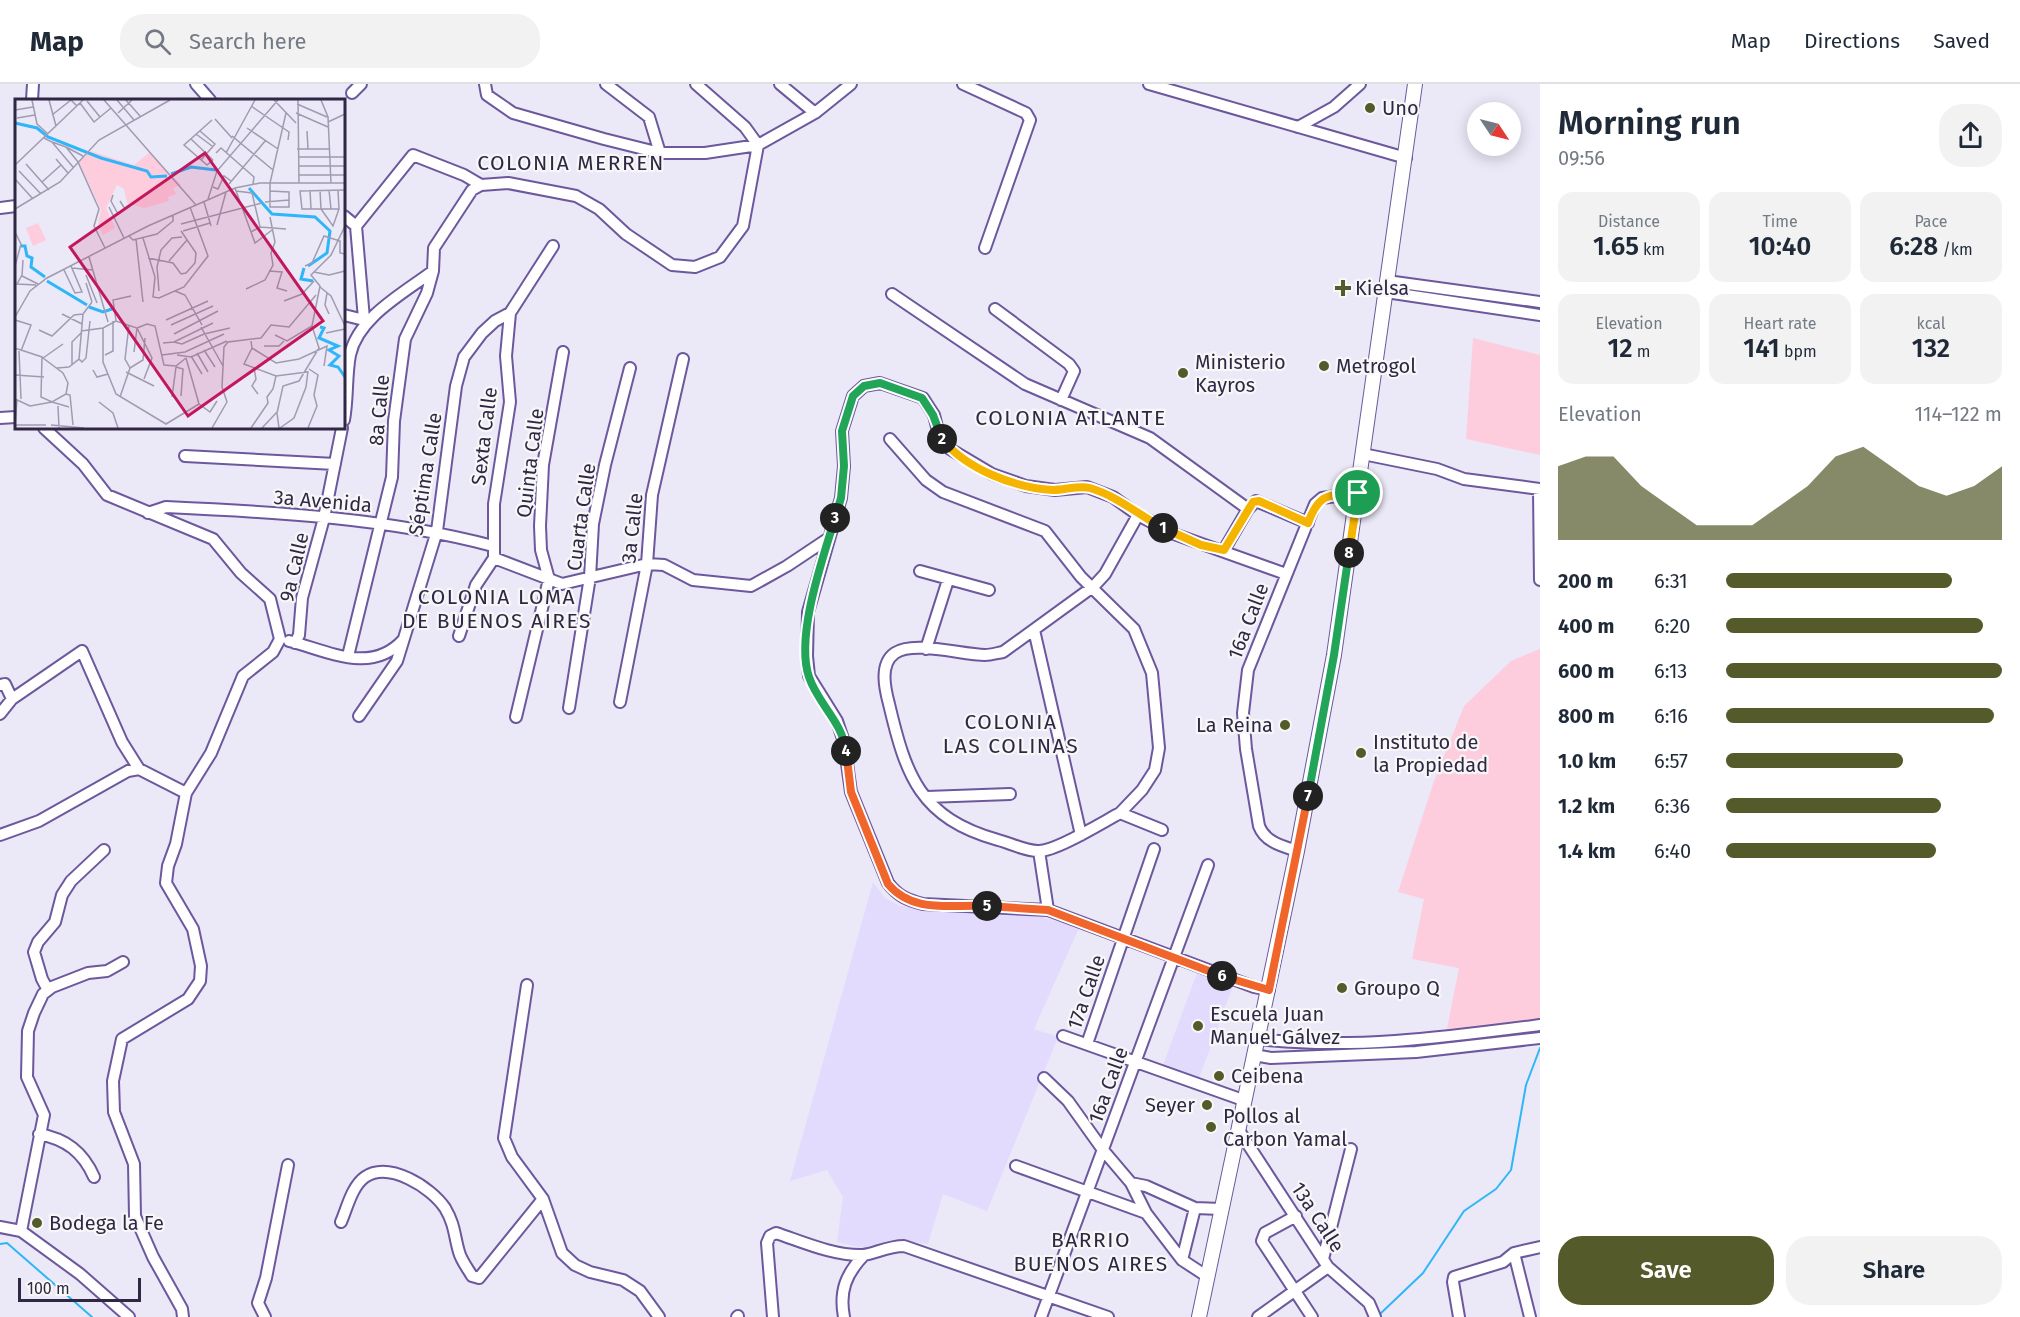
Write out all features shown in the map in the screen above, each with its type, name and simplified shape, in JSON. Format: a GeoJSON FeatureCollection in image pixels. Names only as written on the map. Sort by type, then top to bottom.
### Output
{"type":"FeatureCollection","features":[{"type":"Feature","properties":{"kind":"main road"},"geometry":{"type":"LineString","coordinates":[[1202,1317],[1221,1209],[1243,1100],[1269,990],[1334,655],[1415,84]]}},
{"type":"Feature","properties":{"kind":"street"},"geometry":{"type":"LineString","coordinates":[[32,99],[33,84]]}},
{"type":"Feature","properties":{"kind":"street"},"geometry":{"type":"LineString","coordinates":[[196,84],[209,99]]}},
{"type":"Feature","properties":{"kind":"street"},"geometry":{"type":"LineString","coordinates":[[352,93],[361,84]]}},
{"type":"Feature","properties":{"kind":"street"},"geometry":{"type":"LineString","coordinates":[[485,84],[487,95],[513,112],[660,153],[705,153],[758,145],[815,112],[851,84]]}},
{"type":"Feature","properties":{"kind":"street"},"geometry":{"type":"LineString","coordinates":[[606,84],[649,117],[660,153]]}},
{"type":"Feature","properties":{"kind":"street"},"geometry":{"type":"LineString","coordinates":[[366,320],[348,223],[414,155],[464,175],[482,185],[508,183],[576,196],[599,209],[626,234],[672,265],[695,267],[720,257],[743,226],[758,145],[745,127],[696,84]]}},
{"type":"Feature","properties":{"kind":"street"},"geometry":{"type":"LineString","coordinates":[[780,84],[815,112]]}},
{"type":"Feature","properties":{"kind":"street"},"geometry":{"type":"LineString","coordinates":[[963,84],[975,86],[1026,113],[1030,120],[985,248]]}},
{"type":"Feature","properties":{"kind":"street"},"geometry":{"type":"LineString","coordinates":[[1149,84],[1184,89],[1298,127],[1406,158]]}},
{"type":"Feature","properties":{"kind":"street"},"geometry":{"type":"LineString","coordinates":[[1298,127],[1334,107],[1360,84]]}},
{"type":"Feature","properties":{"kind":"street","name":"8a Calle"},"geometry":{"type":"LineString","coordinates":[[348,656],[392,477],[394,421],[405,339],[427,293],[433,271],[434,248],[472,190],[482,185]]}},
{"type":"Feature","properties":{"kind":"street"},"geometry":{"type":"LineString","coordinates":[[0,208],[15,206]]}},
{"type":"Feature","properties":{"kind":"street","name":"Sexta Calle"},"geometry":{"type":"LineString","coordinates":[[494,558],[494,504],[510,402],[506,356],[510,313],[553,246]]}},
{"type":"Feature","properties":{"kind":"street"},"geometry":{"type":"LineString","coordinates":[[345,396],[347,360],[366,320],[433,271]]}},
{"type":"Feature","properties":{"kind":"street"},"geometry":{"type":"LineString","coordinates":[[1386,286],[1540,302]]}},
{"type":"Feature","properties":{"kind":"street"},"geometry":{"type":"LineString","coordinates":[[1386,286],[1540,315]]}},
{"type":"Feature","properties":{"kind":"street"},"geometry":{"type":"LineString","coordinates":[[892,294],[1025,384],[1150,438],[1248,509]]}},
{"type":"Feature","properties":{"kind":"street"},"geometry":{"type":"LineString","coordinates":[[994,309],[1074,370],[1061,400]]}},
{"type":"Feature","properties":{"kind":"street","name":"Séptima Calle"},"geometry":{"type":"LineString","coordinates":[[359,716],[392,670],[405,638],[437,531],[459,370],[464,357],[476,339],[495,321],[510,313]]}},
{"type":"Feature","properties":{"kind":"street"},"geometry":{"type":"LineString","coordinates":[[345,315],[366,320]]}},
{"type":"Feature","properties":{"kind":"street","name":"Quinta Calle"},"geometry":{"type":"LineString","coordinates":[[516,717],[549,579],[541,542],[543,465],[563,352]]}},
{"type":"Feature","properties":{"kind":"street","name":"3a Calle"},"geometry":{"type":"LineString","coordinates":[[620,702],[647,564],[652,495],[682,359]]}},
{"type":"Feature","properties":{"kind":"street","name":"Cuarta Calle"},"geometry":{"type":"LineString","coordinates":[[569,708],[590,577],[595,515],[630,368]]}},
{"type":"Feature","properties":{"kind":"street"},"geometry":{"type":"LineString","coordinates":[[1269,990],[1174,958],[1048,910],[923,904],[905,900],[895,892],[888,884],[851,792],[844,742],[837,721],[808,676],[808,612],[841,498],[844,466],[842,431],[846,413],[853,396],[864,386],[880,383],[922,398],[933,415],[939,435],[950,449],[992,474],[1026,486],[1055,490],[1087,487],[1113,497],[1138,515],[1174,534],[1286,574]]}},
{"type":"Feature","properties":{"kind":"street"},"geometry":{"type":"LineString","coordinates":[[0,418],[15,417]]}},
{"type":"Feature","properties":{"kind":"street"},"geometry":{"type":"LineString","coordinates":[[46,429],[83,464],[107,495],[213,539],[241,573],[270,599],[280,639],[273,652],[243,676],[211,753],[186,793],[166,883],[193,929],[201,966],[200,981],[188,999],[122,1039],[113,1081],[114,1112],[134,1164],[135,1216],[153,1257],[182,1309],[183,1317]]}},
{"type":"Feature","properties":{"kind":"street","name":"9a Calle"},"geometry":{"type":"LineString","coordinates":[[295,643],[300,628],[302,598],[324,518],[342,429]]}},
{"type":"Feature","properties":{"kind":"street"},"geometry":{"type":"LineString","coordinates":[[890,439],[926,480],[943,492],[1045,531],[1082,577],[1094,586],[1134,629],[1143,645],[1152,673],[1159,748],[1155,770],[1142,790],[1120,813],[1081,835],[1039,851],[966,830],[945,816],[912,781],[899,747],[885,689],[886,666],[890,657],[902,650],[926,649],[986,655],[1003,652],[1094,586],[1105,574],[1138,515]]}},
{"type":"Feature","properties":{"kind":"street"},"geometry":{"type":"LineString","coordinates":[[1363,454],[1437,469],[1464,479],[1539,489],[1540,580]]}},
{"type":"Feature","properties":{"kind":"street"},"geometry":{"type":"LineString","coordinates":[[185,456],[335,464]]}},
{"type":"Feature","properties":{"kind":"street","name":"16a Calle"},"geometry":{"type":"LineString","coordinates":[[1297,851],[1276,844],[1262,835],[1246,749],[1243,713],[1248,670],[1315,504],[1322,498],[1358,493]]}},
{"type":"Feature","properties":{"kind":"street"},"geometry":{"type":"LineString","coordinates":[[1224,550],[1253,502],[1259,501],[1308,523]]}},
{"type":"Feature","properties":{"kind":"street","name":"3a Avenida"},"geometry":{"type":"LineString","coordinates":[[148,513],[166,507],[324,518],[437,531],[493,546]]}},
{"type":"Feature","properties":{"kind":"street"},"geometry":{"type":"LineString","coordinates":[[459,636],[476,585],[494,558],[562,584],[647,564],[664,565],[693,580],[751,586],[787,566],[829,537]]}},
{"type":"Feature","properties":{"kind":"street"},"geometry":{"type":"LineString","coordinates":[[920,571],[989,590]]}},
{"type":"Feature","properties":{"kind":"street"},"geometry":{"type":"LineString","coordinates":[[926,649],[948,580]]}},
{"type":"Feature","properties":{"kind":"street"},"geometry":{"type":"LineString","coordinates":[[1034,630],[1081,835]]}},
{"type":"Feature","properties":{"kind":"street"},"geometry":{"type":"LineString","coordinates":[[280,639],[362,660],[382,657],[392,652],[405,638]]}},
{"type":"Feature","properties":{"kind":"street"},"geometry":{"type":"LineString","coordinates":[[0,714],[12,699],[82,651],[122,742],[138,769],[186,793]]}},
{"type":"Feature","properties":{"kind":"street"},"geometry":{"type":"LineString","coordinates":[[0,685],[5,684],[12,699]]}},
{"type":"Feature","properties":{"kind":"street"},"geometry":{"type":"LineString","coordinates":[[0,835],[39,821],[128,771],[138,769]]}},
{"type":"Feature","properties":{"kind":"street"},"geometry":{"type":"LineString","coordinates":[[927,797],[1010,794]]}},
{"type":"Feature","properties":{"kind":"street"},"geometry":{"type":"LineString","coordinates":[[1120,813],[1162,830]]}},
{"type":"Feature","properties":{"kind":"street","name":"17a Calle"},"geometry":{"type":"LineString","coordinates":[[1087,1044],[1154,849]]}},
{"type":"Feature","properties":{"kind":"street"},"geometry":{"type":"LineString","coordinates":[[48,990],[42,980],[34,952],[38,942],[55,922],[66,888],[104,850]]}},
{"type":"Feature","properties":{"kind":"street"},"geometry":{"type":"LineString","coordinates":[[1039,851],[1048,910]]}},
{"type":"Feature","properties":{"kind":"street","name":"16a Calle"},"geometry":{"type":"LineString","coordinates":[[1041,1317],[1208,865]]}},
{"type":"Feature","properties":{"kind":"street"},"geometry":{"type":"LineString","coordinates":[[21,1231],[44,1115],[27,1077],[28,1031],[34,1013],[48,990],[88,973],[107,971],[123,962]]}},
{"type":"Feature","properties":{"kind":"street"},"geometry":{"type":"LineString","coordinates":[[527,985],[504,1138],[512,1157],[543,1199],[562,1252],[575,1264],[590,1272],[623,1280],[640,1291],[658,1317]]}},
{"type":"Feature","properties":{"kind":"street"},"geometry":{"type":"LineString","coordinates":[[1258,1039],[1317,1043],[1417,1040],[1540,1025]]}},
{"type":"Feature","properties":{"kind":"street"},"geometry":{"type":"LineString","coordinates":[[1063,1036],[1243,1100]]}},
{"type":"Feature","properties":{"kind":"street"},"geometry":{"type":"LineString","coordinates":[[1254,1055],[1271,1058],[1416,1052],[1537,1038]]}},
{"type":"Feature","properties":{"kind":"street"},"geometry":{"type":"LineString","coordinates":[[1044,1078],[1068,1101],[1103,1150],[1131,1183],[1146,1213],[1182,1260],[1208,1276]]}},
{"type":"Feature","properties":{"kind":"street","name":"13a Calle"},"geometry":{"type":"LineString","coordinates":[[1238,1129],[1325,1263],[1369,1303],[1374,1314]]}},
{"type":"Feature","properties":{"kind":"street"},"geometry":{"type":"LineString","coordinates":[[39,1134],[60,1138],[80,1154],[94,1177]]}},
{"type":"Feature","properties":{"kind":"street"},"geometry":{"type":"LineString","coordinates":[[1258,1317],[1294,1291],[1325,1263],[1351,1149]]}},
{"type":"Feature","properties":{"kind":"street"},"geometry":{"type":"LineString","coordinates":[[265,1317],[258,1303],[268,1268],[288,1165]]}},
{"type":"Feature","properties":{"kind":"street"},"geometry":{"type":"LineString","coordinates":[[1016,1166],[1146,1213]]}},
{"type":"Feature","properties":{"kind":"street"},"geometry":{"type":"LineString","coordinates":[[341,1222],[356,1186],[365,1177],[387,1172],[401,1176],[426,1189],[438,1199],[456,1229],[459,1255],[472,1276],[479,1278],[543,1199]]}},
{"type":"Feature","properties":{"kind":"street"},"geometry":{"type":"LineString","coordinates":[[1131,1183],[1195,1208],[1221,1209]]}},
{"type":"Feature","properties":{"kind":"street"},"geometry":{"type":"LineString","coordinates":[[1182,1260],[1195,1208]]}},
{"type":"Feature","properties":{"kind":"street"},"geometry":{"type":"LineString","coordinates":[[1296,1216],[1265,1233],[1262,1241],[1312,1317]]}},
{"type":"Feature","properties":{"kind":"street"},"geometry":{"type":"LineString","coordinates":[[0,1227],[21,1231],[80,1274],[129,1317]]}},
{"type":"Feature","properties":{"kind":"street"},"geometry":{"type":"LineString","coordinates":[[773,1317],[767,1243],[770,1236],[776,1233],[832,1251],[864,1255]]}},
{"type":"Feature","properties":{"kind":"street"},"geometry":{"type":"LineString","coordinates":[[844,1317],[843,1286],[853,1267],[864,1255],[887,1246],[904,1246],[1108,1317]]}},
{"type":"Feature","properties":{"kind":"street"},"geometry":{"type":"LineString","coordinates":[[1459,1317],[1454,1276],[1503,1263],[1514,1253],[1540,1247]]}},
{"type":"Feature","properties":{"kind":"street"},"geometry":{"type":"LineString","coordinates":[[1514,1253],[1530,1317]]}},
{"type":"Feature","properties":{"kind":"shaded area"},"geometry":{"type":"Polygon","coordinates":[[[1473,338],[1540,355],[1540,455],[1466,439],[1473,338]]]}},
{"type":"Feature","properties":{"kind":"shaded area"},"geometry":{"type":"Polygon","coordinates":[[[1540,649],[1540,1019],[1446,1034],[1459,968],[1412,959],[1424,899],[1398,892],[1433,784],[1464,706],[1511,661],[1540,649]]]}},
{"type":"Feature","properties":{"kind":"shaded area"},"geometry":{"type":"Polygon","coordinates":[[[873,882],[885,898],[900,906],[1043,917],[1079,928],[1034,1029],[1058,1037],[987,1211],[943,1194],[928,1244],[892,1240],[864,1248],[837,1242],[843,1197],[827,1170],[790,1181],[873,882]]]}},
{"type":"Feature","properties":{"kind":"shaded area","name":"Escuela Juan Manuel Gálvez"},"geometry":{"type":"Polygon","coordinates":[[[1197,973],[1233,986],[1199,1078],[1163,1065],[1197,973]]]}},
{"type":"Feature","properties":{"kind":"waterway"},"geometry":{"type":"LineString","coordinates":[[1379,1315],[1423,1273],[1464,1211],[1496,1189],[1511,1170],[1526,1085],[1540,1048]]}},
{"type":"Feature","properties":{"kind":"waterway"},"geometry":{"type":"LineString","coordinates":[[0,1244],[7,1243],[92,1317]]}},
{"type":"Feature","properties":{"kind":"place","name":"Uno"},"geometry":{"type":"Point","coordinates":[1370,108]}},
{"type":"Feature","properties":{"kind":"place","name":"Kielsa"},"geometry":{"type":"Point","coordinates":[1343,288]}},
{"type":"Feature","properties":{"kind":"place","name":"Metrogol"},"geometry":{"type":"Point","coordinates":[1324,366]}},
{"type":"Feature","properties":{"kind":"place","name":"Ministerio Kayros"},"geometry":{"type":"Point","coordinates":[1183,373]}},
{"type":"Feature","properties":{"kind":"place","name":"La Reina"},"geometry":{"type":"Point","coordinates":[1285,725]}},
{"type":"Feature","properties":{"kind":"place","name":"Instituto de la Propiedad"},"geometry":{"type":"Point","coordinates":[1361,753]}},
{"type":"Feature","properties":{"kind":"place","name":"Groupo Q"},"geometry":{"type":"Point","coordinates":[1342,988]}},
{"type":"Feature","properties":{"kind":"place","name":"Escuela Juan Manuel Gálvez"},"geometry":{"type":"Point","coordinates":[1198,1026]}},
{"type":"Feature","properties":{"kind":"place","name":"Ceibena"},"geometry":{"type":"Point","coordinates":[1219,1076]}},
{"type":"Feature","properties":{"kind":"place","name":"Seyer"},"geometry":{"type":"Point","coordinates":[1207,1105]}},
{"type":"Feature","properties":{"kind":"place","name":"Pollos al Carbon Yamal"},"geometry":{"type":"Point","coordinates":[1211,1127]}},
{"type":"Feature","properties":{"kind":"place","name":"Bodega la Fe"},"geometry":{"type":"Point","coordinates":[37,1223]}},
{"type":"Feature","properties":{"kind":"district","name":"COLONIA MERREN"},"geometry":{"type":"Point","coordinates":[571,163]}},
{"type":"Feature","properties":{"kind":"district","name":"COLONIA ATLANTE"},"geometry":{"type":"Point","coordinates":[1071,418]}},
{"type":"Feature","properties":{"kind":"district","name":"COLONIA LOMA DE BUENOS AIRES"},"geometry":{"type":"Point","coordinates":[497,609]}},
{"type":"Feature","properties":{"kind":"district","name":"COLONIA LAS COLINAS"},"geometry":{"type":"Point","coordinates":[1011,734]}},
{"type":"Feature","properties":{"kind":"district","name":"BARRIO BUENOS AIRES"},"geometry":{"type":"Point","coordinates":[1091,1252]}},
{"type":"Feature","properties":{"kind":"route"},"geometry":{"type":"LineString","coordinates":[[880,383],[903,389],[922,398],[933,415],[939,435],[950,449],[992,474],[1026,486],[1055,490],[1087,487],[1113,497],[1138,515],[1174,534],[1201,545],[1224,550],[1253,502],[1259,501],[1308,523],[1315,504],[1322,498],[1358,493],[1334,655],[1269,990],[1254,987],[1048,910],[923,904],[905,900],[888,884],[851,792],[844,742],[837,721],[808,676],[807,656],[808,612],[841,498],[844,466],[842,431],[853,396],[864,386],[880,383]]}}]}
